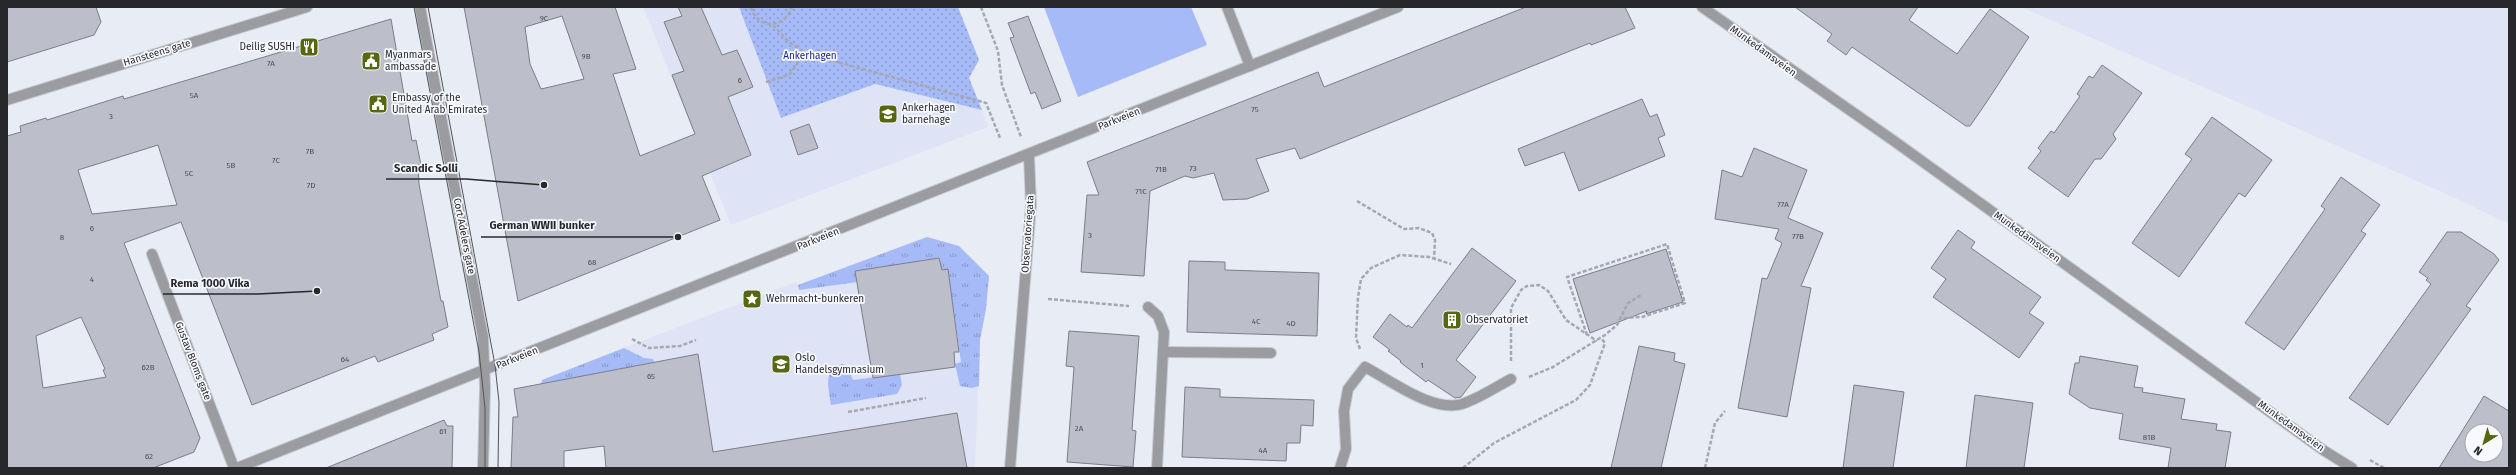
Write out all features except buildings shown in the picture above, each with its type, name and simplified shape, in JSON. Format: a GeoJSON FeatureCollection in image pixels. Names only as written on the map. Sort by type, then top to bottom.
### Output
{"type":"FeatureCollection","features":[{"type":"Feature","properties":{"kind":"street","name":"Hansteens gate"},"geometry":{"type":"LineString","coordinates":[[7,100],[307,7]]}},
{"type":"Feature","properties":{"kind":"street","name":"Cort Adelers gate"},"geometry":{"type":"LineString","coordinates":[[420,7],[483,337],[485,371],[482,468]]}},
{"type":"Feature","properties":{"kind":"street"},"geometry":{"type":"LineString","coordinates":[[1227,7],[1250,66]]}},
{"type":"Feature","properties":{"kind":"street","name":"Parkveien"},"geometry":{"type":"LineString","coordinates":[[235,468],[1029,156],[1398,7]]}},
{"type":"Feature","properties":{"kind":"street","name":"Munkedamsveien"},"geometry":{"type":"LineString","coordinates":[[1702,7],[1894,142],[2323,450],[2352,468]]}},
{"type":"Feature","properties":{"kind":"street","name":"Observatoriegata"},"geometry":{"type":"LineString","coordinates":[[1010,468],[1031,205],[1029,156]]}},
{"type":"Feature","properties":{"kind":"street","name":"Gustav Bloms gate"},"geometry":{"type":"LineString","coordinates":[[152,254],[235,468]]}},
{"type":"Feature","properties":{"kind":"street"},"geometry":{"type":"LineString","coordinates":[[1148,307],[1158,316],[1164,332],[1158,468]]}},
{"type":"Feature","properties":{"kind":"street"},"geometry":{"type":"LineString","coordinates":[[1164,352],[1271,354]]}},
{"type":"Feature","properties":{"kind":"street"},"geometry":{"type":"LineString","coordinates":[[1340,468],[1346,449],[1344,411],[1348,389],[1365,367],[1423,399],[1448,406],[1462,404],[1511,379]]}},
{"type":"Feature","properties":{"kind":"path"},"geometry":{"type":"LineString","coordinates":[[751,7],[756,18],[761,22],[773,25],[789,42],[805,54],[986,103],[1000,138]]}},
{"type":"Feature","properties":{"kind":"path"},"geometry":{"type":"LineString","coordinates":[[773,25],[786,19],[792,7]]}},
{"type":"Feature","properties":{"kind":"path"},"geometry":{"type":"LineString","coordinates":[[981,7],[998,51],[1002,85],[1029,156]]}},
{"type":"Feature","properties":{"kind":"path"},"geometry":{"type":"LineString","coordinates":[[766,82],[789,75],[805,54]]}},
{"type":"Feature","properties":{"kind":"path"},"geometry":{"type":"LineString","coordinates":[[1357,201],[1404,229],[1419,228],[1432,234],[1435,240],[1434,259]]}},
{"type":"Feature","properties":{"kind":"path"},"geometry":{"type":"LineString","coordinates":[[1587,335],[1567,277],[1667,244],[1685,303],[1642,317],[1620,318]]}},
{"type":"Feature","properties":{"kind":"path"},"geometry":{"type":"LineString","coordinates":[[1365,367],[1356,338],[1358,297],[1362,279],[1371,268],[1400,255],[1434,259],[1451,264]]}},
{"type":"Feature","properties":{"kind":"path"},"geometry":{"type":"LineString","coordinates":[[1597,341],[1566,320],[1548,291],[1539,285],[1527,286],[1521,290],[1511,308],[1511,379],[1528,378],[1554,367],[1597,341],[1617,325],[1628,303],[1641,295]]}},
{"type":"Feature","properties":{"kind":"path"},"geometry":{"type":"LineString","coordinates":[[1048,299],[1120,305]]}},
{"type":"Feature","properties":{"kind":"path"},"geometry":{"type":"LineString","coordinates":[[1463,468],[1494,444],[1576,400],[1593,380],[1605,343],[1601,338]]}},
{"type":"Feature","properties":{"kind":"path"},"geometry":{"type":"LineString","coordinates":[[632,339],[649,348],[680,346],[696,340]]}},
{"type":"Feature","properties":{"kind":"path"},"geometry":{"type":"LineString","coordinates":[[848,412],[926,398]]}},
{"type":"Feature","properties":{"kind":"path"},"geometry":{"type":"LineString","coordinates":[[1705,468],[1715,422],[1725,411]]}},
{"type":"Feature","properties":{"kind":"shaded area","name":"Ankerhagen barnehage"},"geometry":{"type":"Polygon","coordinates":[[[643,7],[739,7],[782,118],[875,84],[982,110],[988,127],[731,225],[643,7]]]}},
{"type":"Feature","properties":{"kind":"shaded area"},"geometry":{"type":"Polygon","coordinates":[[[2021,7],[2509,7],[2509,224],[2451,196],[2021,7]]]}},
{"type":"Feature","properties":{"kind":"shaded area","name":"Oslo Handelsgymnasium"},"geometry":{"type":"Polygon","coordinates":[[[927,237],[959,246],[989,276],[986,309],[980,340],[975,468],[606,468],[604,446],[582,449],[580,442],[568,443],[570,451],[539,457],[511,455],[513,417],[518,417],[514,389],[540,385],[542,380],[649,338],[796,282],[798,285],[927,237]]]}},
{"type":"Feature","properties":{"kind":"green space","name":"Ankerhagen"},"geometry":{"type":"Polygon","coordinates":[[[739,7],[958,7],[979,60],[969,78],[982,110],[875,84],[781,118],[739,7]]]}},
{"type":"Feature","properties":{"kind":"green space"},"geometry":{"type":"Polygon","coordinates":[[[1044,7],[1191,7],[1207,45],[1078,97],[1044,7]]]}},
{"type":"Feature","properties":{"kind":"green space"},"geometry":{"type":"Polygon","coordinates":[[[927,237],[959,246],[989,276],[986,309],[980,340],[979,386],[972,388],[960,386],[955,364],[961,362],[948,270],[942,270],[939,258],[856,271],[858,282],[799,290],[798,285],[927,237]]]}},
{"type":"Feature","properties":{"kind":"green space"},"geometry":{"type":"Polygon","coordinates":[[[624,348],[644,358],[653,359],[654,362],[541,385],[542,380],[624,348]]]}},
{"type":"Feature","properties":{"kind":"green space"},"geometry":{"type":"Polygon","coordinates":[[[842,364],[847,366],[853,380],[900,374],[902,385],[897,394],[831,405],[828,386],[829,375],[836,366],[842,364]]]}},
{"type":"Feature","properties":{"kind":"tram line"},"geometry":{"type":"LineString","coordinates":[[414,7],[479,352],[485,408],[485,468]]}},
{"type":"Feature","properties":{"kind":"tram line"},"geometry":{"type":"LineString","coordinates":[[428,7],[495,365],[499,402],[498,468]]}},
{"type":"Feature","properties":{"kind":"place","name":"Deilig SUSHI"},"geometry":{"type":"Point","coordinates":[309,47]}},
{"type":"Feature","properties":{"kind":"place","name":"Myanmars ambassade"},"geometry":{"type":"Point","coordinates":[371,61]}},
{"type":"Feature","properties":{"kind":"place","name":"Embassy of the United Arab Emirates"},"geometry":{"type":"Point","coordinates":[378,104]}},
{"type":"Feature","properties":{"kind":"place","name":"Ankerhagen barnehage"},"geometry":{"type":"Point","coordinates":[888,114]}},
{"type":"Feature","properties":{"kind":"place","name":"Scandic Solli"},"geometry":{"type":"Point","coordinates":[544,185]}},
{"type":"Feature","properties":{"kind":"place","name":"German WWII bunker"},"geometry":{"type":"Point","coordinates":[678,237]}},
{"type":"Feature","properties":{"kind":"place","name":"Rema 1000 Vika"},"geometry":{"type":"Point","coordinates":[317,291]}},
{"type":"Feature","properties":{"kind":"place","name":"Wehrmacht-bunkeren"},"geometry":{"type":"Point","coordinates":[752,299]}},
{"type":"Feature","properties":{"kind":"place","name":"Observatoriet"},"geometry":{"type":"Point","coordinates":[1452,320]}},
{"type":"Feature","properties":{"kind":"place","name":"Oslo Handelsgymnasium"},"geometry":{"type":"Point","coordinates":[781,364]}}]}
